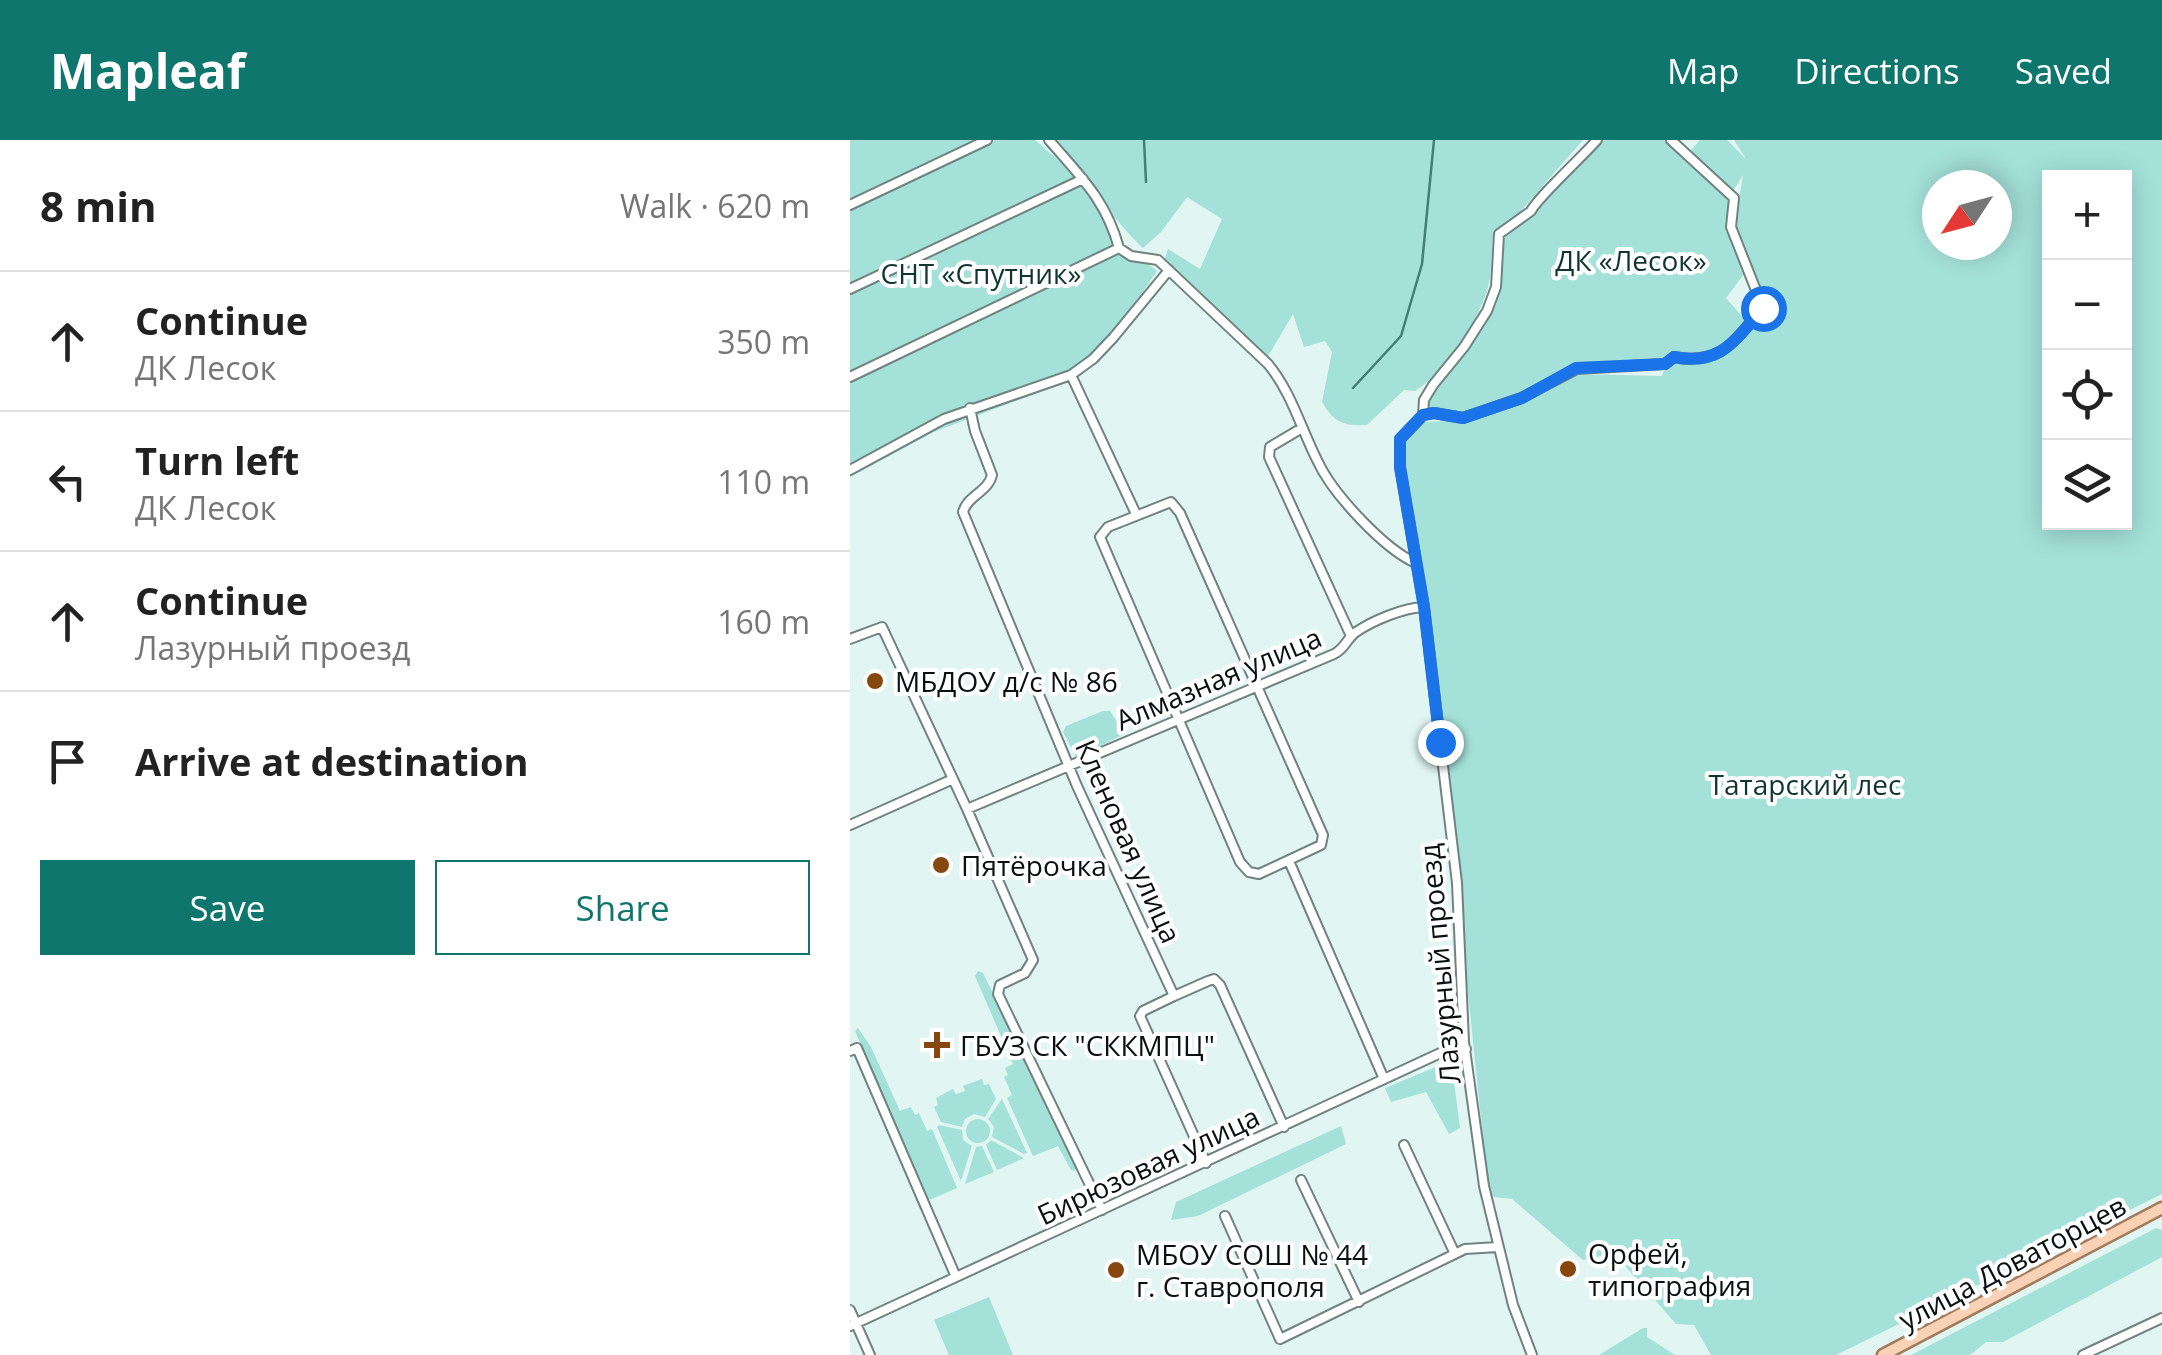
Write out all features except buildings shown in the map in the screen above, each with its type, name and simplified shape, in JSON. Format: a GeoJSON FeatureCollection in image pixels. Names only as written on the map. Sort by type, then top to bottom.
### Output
{"type":"FeatureCollection","features":[{"type":"Feature","properties":{"kind":"main road","name":"улица Доваторцев"},"geometry":{"type":"LineString","coordinates":[[1883,1355],[2162,1209]]}},
{"type":"Feature","properties":{"kind":"street"},"geometry":{"type":"LineString","coordinates":[[850,205],[987,140]]}},
{"type":"Feature","properties":{"kind":"street"},"geometry":{"type":"LineString","coordinates":[[1049,140],[1110,217],[1119,248],[1130,256],[1158,260],[1282,380],[1332,485],[1398,555],[1416,563]]}},
{"type":"Feature","properties":{"kind":"street"},"geometry":{"type":"LineString","coordinates":[[1597,140],[1530,211],[1499,234],[1496,287],[1487,310],[1424,400],[1423,415],[1463,418],[1522,398],[1576,368],[1665,364],[1674,357],[1694,361],[1714,357],[1739,335],[1763,308],[1731,227],[1734,198],[1671,140]]}},
{"type":"Feature","properties":{"kind":"street"},"geometry":{"type":"LineString","coordinates":[[850,289],[1083,179]]}},
{"type":"Feature","properties":{"kind":"street"},"geometry":{"type":"LineString","coordinates":[[850,377],[1119,248]]}},
{"type":"Feature","properties":{"kind":"street"},"geometry":{"type":"LineString","coordinates":[[850,470],[970,408],[1071,375],[1114,338],[1168,270]]}},
{"type":"Feature","properties":{"kind":"street"},"geometry":{"type":"LineString","coordinates":[[1071,375],[1136,514]]}},
{"type":"Feature","properties":{"kind":"street","name":"Кленовая улица"},"geometry":{"type":"LineString","coordinates":[[970,408],[992,475],[963,512],[1077,786],[1174,996]]}},
{"type":"Feature","properties":{"kind":"street","name":"Лазурный проезд"},"geometry":{"type":"LineString","coordinates":[[1423,415],[1400,439],[1400,467],[1424,607],[1456,883],[1466,1049],[1484,1186],[1520,1328],[1532,1355]]}},
{"type":"Feature","properties":{"kind":"street"},"geometry":{"type":"LineString","coordinates":[[1302,428],[1270,447],[1269,458],[1351,636]]}},
{"type":"Feature","properties":{"kind":"street"},"geometry":{"type":"LineString","coordinates":[[1162,503],[1176,506],[1256,684],[1323,834],[1321,846],[1259,874],[1244,868],[1100,537],[1108,526],[1162,503]]}},
{"type":"Feature","properties":{"kind":"street","name":"Алмазная улица"},"geometry":{"type":"LineString","coordinates":[[967,809],[1344,649],[1351,636],[1410,608],[1424,607]]}},
{"type":"Feature","properties":{"kind":"street"},"geometry":{"type":"LineString","coordinates":[[850,640],[882,627],[967,809],[1033,960],[1025,973],[1000,985],[998,994],[1102,1210]]}},
{"type":"Feature","properties":{"kind":"street"},"geometry":{"type":"LineString","coordinates":[[850,826],[953,780]]}},
{"type":"Feature","properties":{"kind":"street"},"geometry":{"type":"LineString","coordinates":[[1288,860],[1384,1079]]}},
{"type":"Feature","properties":{"kind":"street"},"geometry":{"type":"LineString","coordinates":[[1206,1163],[1140,1016],[1174,996],[1208,980],[1214,979],[1220,985],[1284,1126]]}},
{"type":"Feature","properties":{"kind":"street"},"geometry":{"type":"LineString","coordinates":[[850,1052],[857,1048],[956,1277]]}},
{"type":"Feature","properties":{"kind":"street","name":"Бирюзовая улица"},"geometry":{"type":"LineString","coordinates":[[853,1325],[1449,1049],[1466,1049]]}},
{"type":"Feature","properties":{"kind":"street"},"geometry":{"type":"LineString","coordinates":[[1404,1144],[1454,1254]]}},
{"type":"Feature","properties":{"kind":"street"},"geometry":{"type":"LineString","coordinates":[[1302,1180],[1359,1302]]}},
{"type":"Feature","properties":{"kind":"street"},"geometry":{"type":"LineString","coordinates":[[1225,1216],[1280,1339],[1454,1254],[1476,1246],[1498,1247]]}},
{"type":"Feature","properties":{"kind":"street"},"geometry":{"type":"LineString","coordinates":[[850,1310],[853,1325],[870,1355]]}},
{"type":"Feature","properties":{"kind":"street"},"geometry":{"type":"LineString","coordinates":[[2083,1355],[2162,1318]]}},
{"type":"Feature","properties":{"kind":"green space","name":"СНТ «Спутник»"},"geometry":{"type":"Polygon","coordinates":[[[850,140],[1035,140],[1058,160],[1045,140],[1583,140],[1493,237],[1487,291],[1475,319],[1448,360],[1415,391],[1404,390],[1367,425],[1340,422],[1326,409],[1322,402],[1332,352],[1325,341],[1304,347],[1293,314],[1268,356],[1164,261],[1168,249],[1200,269],[1222,219],[1187,197],[1161,232],[1143,248],[1073,175],[1103,210],[1119,254],[1157,271],[1098,358],[1068,381],[936,431],[850,477],[850,140]]]}},
{"type":"Feature","properties":{"kind":"green space","name":"Татарский лес"},"geometry":{"type":"Polygon","coordinates":[[[1602,140],[1667,140],[1686,156],[1700,140],[1727,140],[1746,159],[1734,140],[2162,140],[2162,1194],[1836,1355],[1711,1355],[1694,1325],[1676,1324],[1614,1253],[1583,1260],[1512,1199],[1493,1197],[1488,1187],[1425,575],[1406,487],[1407,433],[1424,422],[1461,420],[1527,400],[1579,374],[1662,376],[1670,365],[1694,358],[1669,354],[1663,360],[1579,365],[1498,404],[1459,415],[1442,413],[1427,404],[1496,305],[1501,239],[1531,216],[1602,140]],[[1743,175],[1729,198],[1731,234],[1744,274],[1726,298],[1747,322],[1720,352],[1733,348],[1766,311],[1746,266],[1735,224],[1743,175]]]}},
{"type":"Feature","properties":{"kind":"green space"},"geometry":{"type":"Polygon","coordinates":[[[1110,711],[1125,734],[1076,757],[1063,732],[1066,726],[1110,711]]]}},
{"type":"Feature","properties":{"kind":"green space"},"geometry":{"type":"Polygon","coordinates":[[[978,971],[983,973],[1065,1142],[1077,1167],[1075,1171],[1058,1146],[1033,1156],[1007,1098],[1012,1095],[1004,1077],[1008,1075],[1005,1068],[1013,1064],[975,976],[978,971]]]}},
{"type":"Feature","properties":{"kind":"green space"},"geometry":{"type":"Polygon","coordinates":[[[858,1028],[871,1047],[900,1111],[911,1107],[915,1115],[919,1113],[927,1131],[932,1129],[957,1188],[927,1201],[855,1031],[858,1028]]]}},
{"type":"Feature","properties":{"kind":"green space"},"geometry":{"type":"Polygon","coordinates":[[[1443,1064],[1453,1074],[1460,1128],[1449,1134],[1426,1092],[1391,1102],[1385,1088],[1443,1064]]]}},
{"type":"Feature","properties":{"kind":"green space"},"geometry":{"type":"Polygon","coordinates":[[[982,1079],[996,1099],[985,1117],[974,1114],[965,1119],[962,1127],[941,1122],[934,1107],[938,1105],[936,1098],[953,1089],[956,1094],[965,1091],[963,1086],[982,1079]]]}},
{"type":"Feature","properties":{"kind":"green space"},"geometry":{"type":"Polygon","coordinates":[[[1002,1099],[1027,1153],[992,1137],[994,1127],[988,1119],[1002,1099]]]}},
{"type":"Feature","properties":{"kind":"green space"},"geometry":{"type":"Polygon","coordinates":[[[978,1119],[990,1131],[978,1143],[966,1131],[978,1119]]]}},
{"type":"Feature","properties":{"kind":"green space"},"geometry":{"type":"Polygon","coordinates":[[[1341,1126],[1346,1144],[1198,1216],[1171,1220],[1176,1202],[1341,1126]]]}},
{"type":"Feature","properties":{"kind":"green space"},"geometry":{"type":"Polygon","coordinates":[[[937,1127],[962,1130],[963,1140],[972,1146],[961,1181],[937,1127]]]}},
{"type":"Feature","properties":{"kind":"green space"},"geometry":{"type":"Polygon","coordinates":[[[991,1140],[1024,1158],[997,1170],[986,1145],[991,1140]]]}},
{"type":"Feature","properties":{"kind":"green space"},"geometry":{"type":"Polygon","coordinates":[[[982,1146],[994,1172],[965,1184],[976,1147],[982,1146]]]}},
{"type":"Feature","properties":{"kind":"green space"},"geometry":{"type":"Polygon","coordinates":[[[2156,1228],[2162,1230],[2162,1257],[2003,1342],[1986,1342],[1970,1355],[1911,1355],[2156,1228]]]}},
{"type":"Feature","properties":{"kind":"green space"},"geometry":{"type":"Polygon","coordinates":[[[989,1297],[1013,1355],[949,1355],[934,1320],[989,1297]]]}},
{"type":"Feature","properties":{"kind":"green space"},"geometry":{"type":"Polygon","coordinates":[[[1647,1328],[1647,1337],[1675,1355],[1599,1355],[1647,1328]]]}},
{"type":"Feature","properties":{"kind":"waterway"},"geometry":{"type":"LineString","coordinates":[[1144,140],[1146,182]]}},
{"type":"Feature","properties":{"kind":"waterway"},"geometry":{"type":"LineString","coordinates":[[1353,388],[1401,336],[1422,264],[1434,140]]}},
{"type":"Feature","properties":{"kind":"place","name":"МБДОУ д/с № 86"},"geometry":{"type":"Point","coordinates":[875,681]}},
{"type":"Feature","properties":{"kind":"place","name":"Пятёрочка"},"geometry":{"type":"Point","coordinates":[941,865]}},
{"type":"Feature","properties":{"kind":"place","name":"ГБУЗ СК \"СККМПЦ\""},"geometry":{"type":"Point","coordinates":[937,1045]}},
{"type":"Feature","properties":{"kind":"place","name":"Орфей, типография"},"geometry":{"type":"Point","coordinates":[1568,1269]}},
{"type":"Feature","properties":{"kind":"place","name":"МБОУ СОШ № 44 г. Ставрополя"},"geometry":{"type":"Point","coordinates":[1116,1270]}},
{"type":"Feature","properties":{"kind":"route"},"geometry":{"type":"LineString","coordinates":[[1440,742],[1424,607],[1400,467],[1400,439],[1423,415],[1463,418],[1522,398],[1576,368],[1665,364],[1674,357],[1694,361],[1714,357],[1763,308]]}},
{"type":"Feature","properties":{"kind":"park label","name":"ДК «Лесок»"},"geometry":{"type":"Point","coordinates":[1631,260]}}]}
